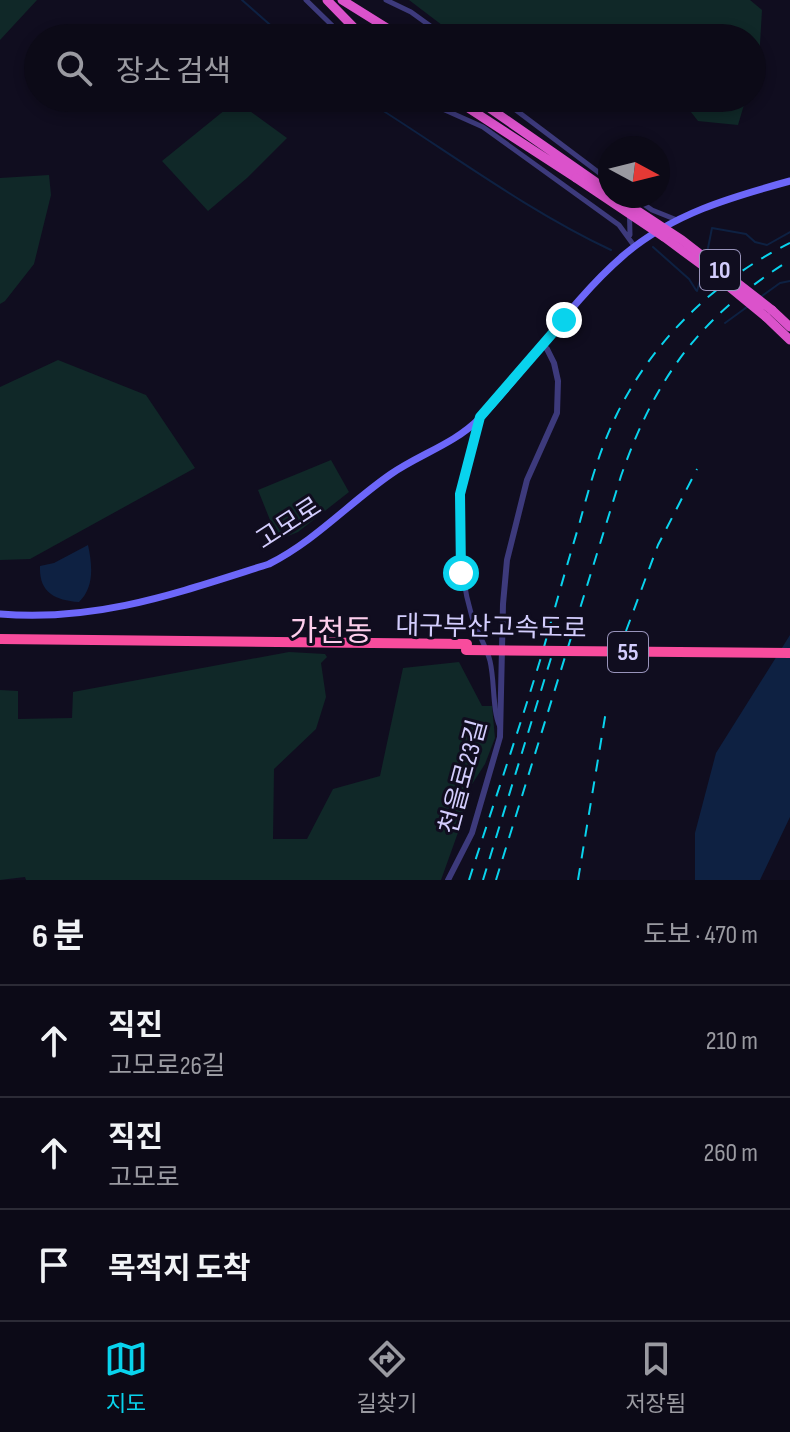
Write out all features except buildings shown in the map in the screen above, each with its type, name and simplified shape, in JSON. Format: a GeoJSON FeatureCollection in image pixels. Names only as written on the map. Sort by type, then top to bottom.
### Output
{"type":"FeatureCollection","features":[{"type":"Feature","properties":{"kind":"highway"},"geometry":{"type":"LineString","coordinates":[[327,0],[350,24]]}},
{"type":"Feature","properties":{"kind":"highway"},"geometry":{"type":"LineString","coordinates":[[346,2],[381,24]]}},
{"type":"Feature","properties":{"kind":"highway","name":"10"},"geometry":{"type":"LineString","coordinates":[[477,112],[598,186]]}},
{"type":"Feature","properties":{"kind":"highway","name":"10"},"geometry":{"type":"LineString","coordinates":[[494,112],[790,327]]}},
{"type":"Feature","properties":{"kind":"highway","name":"10"},"geometry":{"type":"LineString","coordinates":[[633,208],[682,240],[769,314],[790,340]]}},
{"type":"Feature","properties":{"kind":"highway","name":"대구부산고속도로"},"geometry":{"type":"LineString","coordinates":[[0,639],[316,646]]}},
{"type":"Feature","properties":{"kind":"highway","name":"대구부산고속도로"},"geometry":{"type":"LineString","coordinates":[[0,646],[372,646],[790,653]]}},
{"type":"Feature","properties":{"kind":"highway","name":"대구부산고속도로"},"geometry":{"type":"LineString","coordinates":[[467,647],[790,647]]}},
{"type":"Feature","properties":{"kind":"main road","name":"고모로"},"geometry":{"type":"LineString","coordinates":[[0,614],[61,616],[121,608],[269,564],[302,546],[392,473],[462,434],[597,283],[635,247],[677,220],[729,198],[790,181]]}},
{"type":"Feature","properties":{"kind":"street"},"geometry":{"type":"LineString","coordinates":[[306,0],[331,24]]}},
{"type":"Feature","properties":{"kind":"street"},"geometry":{"type":"LineString","coordinates":[[386,0],[428,24]]}},
{"type":"Feature","properties":{"kind":"street"},"geometry":{"type":"LineString","coordinates":[[449,112],[483,127],[613,221],[635,247]]}},
{"type":"Feature","properties":{"kind":"street"},"geometry":{"type":"LineString","coordinates":[[519,112],[598,172]]}},
{"type":"Feature","properties":{"kind":"street"},"geometry":{"type":"LineString","coordinates":[[630,208],[630,238]]}},
{"type":"Feature","properties":{"kind":"street"},"geometry":{"type":"LineString","coordinates":[[649,208],[677,220]]}},
{"type":"Feature","properties":{"kind":"street"},"geometry":{"type":"LineString","coordinates":[[613,221],[630,217]]}},
{"type":"Feature","properties":{"kind":"street","name":"천을로23길"},"geometry":{"type":"LineString","coordinates":[[448,880],[472,833],[501,728],[503,604],[513,531],[527,480],[557,413],[558,381],[554,363],[542,345]]}},
{"type":"Feature","properties":{"kind":"street"},"geometry":{"type":"LineString","coordinates":[[480,417],[460,494],[461,573],[481,644],[489,658],[495,683],[497,720],[501,728]]}},
{"type":"Feature","properties":{"kind":"street"},"geometry":{"type":"LineString","coordinates":[[462,434],[472,446]]}},
{"type":"Feature","properties":{"kind":"green space"},"geometry":{"type":"Polygon","coordinates":[[[0,0],[37,0],[0,40],[0,0]]]}},
{"type":"Feature","properties":{"kind":"green space"},"geometry":{"type":"Polygon","coordinates":[[[409,0],[750,0],[762,10],[761,24],[441,24],[409,0]]]}},
{"type":"Feature","properties":{"kind":"green space"},"geometry":{"type":"Polygon","coordinates":[[[222,112],[251,112],[287,138],[208,211],[162,161],[222,112]]]}},
{"type":"Feature","properties":{"kind":"green space"},"geometry":{"type":"Polygon","coordinates":[[[691,112],[742,112],[738,125],[698,121],[691,112]]]}},
{"type":"Feature","properties":{"kind":"green space"},"geometry":{"type":"Polygon","coordinates":[[[49,175],[51,195],[34,264],[0,304],[0,178],[49,175]]]}},
{"type":"Feature","properties":{"kind":"green space"},"geometry":{"type":"Polygon","coordinates":[[[58,360],[146,395],[195,468],[30,559],[0,560],[0,387],[58,360]]]}},
{"type":"Feature","properties":{"kind":"green space"},"geometry":{"type":"Polygon","coordinates":[[[331,460],[349,492],[298,532],[278,540],[258,490],[331,460]]]}},
{"type":"Feature","properties":{"kind":"green space"},"geometry":{"type":"Polygon","coordinates":[[[289,652],[325,654],[327,657],[321,663],[326,697],[316,729],[274,769],[273,839],[307,839],[333,789],[380,776],[403,668],[459,662],[482,706],[492,706],[495,738],[485,764],[467,792],[460,827],[441,880],[26,880],[25,877],[0,880],[0,690],[18,691],[18,719],[72,718],[73,692],[289,652]]]}},
{"type":"Feature","properties":{"kind":"water"},"geometry":{"type":"Polygon","coordinates":[[[88,545],[91,575],[84,596],[79,602],[55,597],[42,582],[40,566],[54,563],[88,545]]]}},
{"type":"Feature","properties":{"kind":"water"},"geometry":{"type":"Polygon","coordinates":[[[790,635],[790,817],[760,880],[695,880],[695,833],[716,753],[790,635]]]}},
{"type":"Feature","properties":{"kind":"waterway"},"geometry":{"type":"LineString","coordinates":[[242,0],[269,24]]}},
{"type":"Feature","properties":{"kind":"waterway"},"geometry":{"type":"LineString","coordinates":[[385,112],[547,216],[611,250]]}},
{"type":"Feature","properties":{"kind":"waterway"},"geometry":{"type":"LineString","coordinates":[[707,253],[712,228],[746,234],[755,242],[767,245],[790,232]]}},
{"type":"Feature","properties":{"kind":"waterway"},"geometry":{"type":"LineString","coordinates":[[653,247],[689,279],[696,290]]}},
{"type":"Feature","properties":{"kind":"waterway"},"geometry":{"type":"LineString","coordinates":[[697,291],[703,271]]}},
{"type":"Feature","properties":{"kind":"waterway"},"geometry":{"type":"LineString","coordinates":[[762,296],[780,283],[790,281]]}},
{"type":"Feature","properties":{"kind":"waterway"},"geometry":{"type":"LineString","coordinates":[[725,323],[747,307]]}},
{"type":"Feature","properties":{"kind":"railway"},"geometry":{"type":"LineString","coordinates":[[469,880],[542,654],[595,470],[616,416],[648,363],[688,315],[736,275],[790,243]]}},
{"type":"Feature","properties":{"kind":"railway"},"geometry":{"type":"LineString","coordinates":[[496,880],[621,476],[650,408],[666,379],[706,327],[758,282],[790,260]]}},
{"type":"Feature","properties":{"kind":"railway"},"geometry":{"type":"LineString","coordinates":[[626,631],[658,545],[697,469]]}},
{"type":"Feature","properties":{"kind":"railway"},"geometry":{"type":"LineString","coordinates":[[483,880],[551,658]]}},
{"type":"Feature","properties":{"kind":"railway"},"geometry":{"type":"LineString","coordinates":[[578,880],[606,711]]}},
{"type":"Feature","properties":{"kind":"district","name":"가천동"},"geometry":{"type":"Point","coordinates":[331,632]}},
{"type":"Feature","properties":{"kind":"route"},"geometry":{"type":"LineString","coordinates":[[461,573],[460,494],[480,417],[564,320]]}}]}
